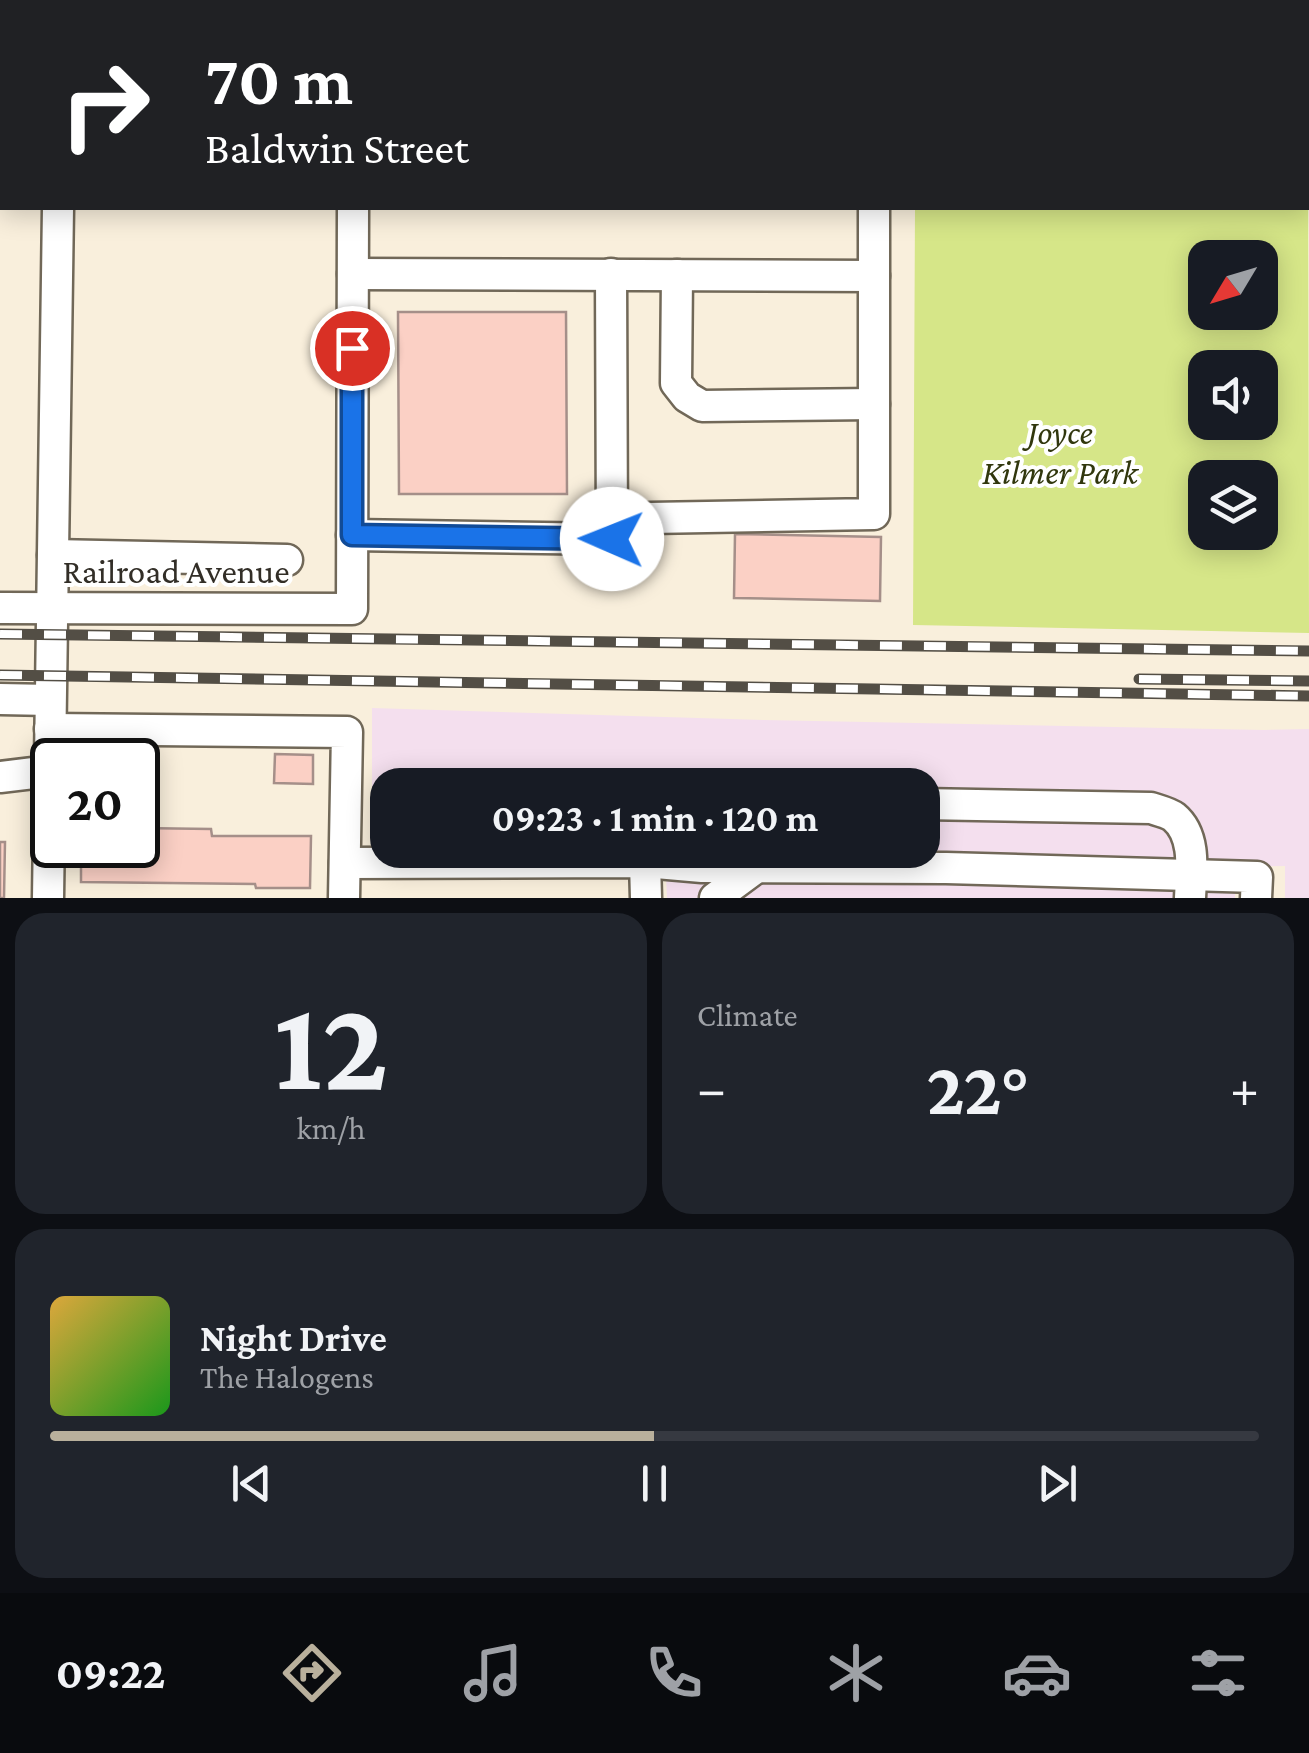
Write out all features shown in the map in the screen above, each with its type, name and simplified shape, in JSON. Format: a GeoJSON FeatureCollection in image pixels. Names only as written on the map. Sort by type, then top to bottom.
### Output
{"type":"FeatureCollection","features":[{"type":"Feature","properties":{"kind":"street"},"geometry":{"type":"LineString","coordinates":[[50,738],[58,210]]}},
{"type":"Feature","properties":{"kind":"street"},"geometry":{"type":"LineString","coordinates":[[353,210],[352,535],[612,539],[628,538],[650,518],[874,514],[874,210]]}},
{"type":"Feature","properties":{"kind":"street"},"geometry":{"type":"LineString","coordinates":[[352,274],[874,276]]}},
{"type":"Feature","properties":{"kind":"street"},"geometry":{"type":"LineString","coordinates":[[610,274],[612,539]]}},
{"type":"Feature","properties":{"kind":"street"},"geometry":{"type":"LineString","coordinates":[[677,275],[676,382],[687,398],[702,406],[874,404]]}},
{"type":"Feature","properties":{"kind":"street","name":"Railroad Avenue"},"geometry":{"type":"LineString","coordinates":[[0,608],[352,608],[352,535]]}},
{"type":"Feature","properties":{"kind":"street"},"geometry":{"type":"LineString","coordinates":[[53,555],[286,560]]}},
{"type":"Feature","properties":{"kind":"street"},"geometry":{"type":"LineString","coordinates":[[0,699],[50,714],[347,732],[344,898]]}},
{"type":"Feature","properties":{"kind":"street"},"geometry":{"type":"LineString","coordinates":[[0,777],[30,774]]}},
{"type":"Feature","properties":{"kind":"street"},"geometry":{"type":"LineString","coordinates":[[940,804],[1150,808],[1174,817],[1187,836],[1192,860],[1190,887]]}},
{"type":"Feature","properties":{"kind":"street"},"geometry":{"type":"LineString","coordinates":[[344,863],[370,862]]}},
{"type":"Feature","properties":{"kind":"street"},"geometry":{"type":"LineString","coordinates":[[48,868],[48,898]]}},
{"type":"Feature","properties":{"kind":"street"},"geometry":{"type":"LineString","coordinates":[[646,868],[646,898]]}},
{"type":"Feature","properties":{"kind":"street"},"geometry":{"type":"LineString","coordinates":[[715,898],[756,868]]}},
{"type":"Feature","properties":{"kind":"street"},"geometry":{"type":"LineString","coordinates":[[940,868],[1190,887],[1256,888]]}},
{"type":"Feature","properties":{"kind":"shaded area"},"geometry":{"type":"Polygon","coordinates":[[[372,708],[764,720],[1309,729],[1309,898],[1285,898],[1285,866],[1236,867],[1235,898],[667,898],[666,868],[940,868],[940,768],[372,768],[372,708]]]}},
{"type":"Feature","properties":{"kind":"green space","name":"Joyce Kilmer Park"},"geometry":{"type":"Polygon","coordinates":[[[915,210],[1308,210],[1309,633],[913,625],[915,210]]]}},
{"type":"Feature","properties":{"kind":"building"},"geometry":{"type":"Polygon","coordinates":[[[398,312],[566,312],[567,494],[399,494],[398,312]]]}},
{"type":"Feature","properties":{"kind":"building"},"geometry":{"type":"Polygon","coordinates":[[[735,534],[881,537],[880,601],[734,598],[735,534]]]}},
{"type":"Feature","properties":{"kind":"building"},"geometry":{"type":"Polygon","coordinates":[[[275,754],[313,755],[313,784],[274,783],[275,754]]]}},
{"type":"Feature","properties":{"kind":"building"},"geometry":{"type":"Polygon","coordinates":[[[160,828],[211,829],[212,836],[311,836],[310,888],[81,882],[81,868],[160,868],[160,828]]]}},
{"type":"Feature","properties":{"kind":"building"},"geometry":{"type":"Polygon","coordinates":[[[0,842],[5,842],[4,898],[0,898],[0,842]]]}},
{"type":"Feature","properties":{"kind":"railway"},"geometry":{"type":"LineString","coordinates":[[0,634],[1309,651]]}},
{"type":"Feature","properties":{"kind":"railway"},"geometry":{"type":"LineString","coordinates":[[0,675],[1309,696]]}},
{"type":"Feature","properties":{"kind":"railway"},"geometry":{"type":"LineString","coordinates":[[1139,679],[1309,681]]}},
{"type":"Feature","properties":{"kind":"route"},"geometry":{"type":"LineString","coordinates":[[352,348],[352,535],[612,539]]}}]}
